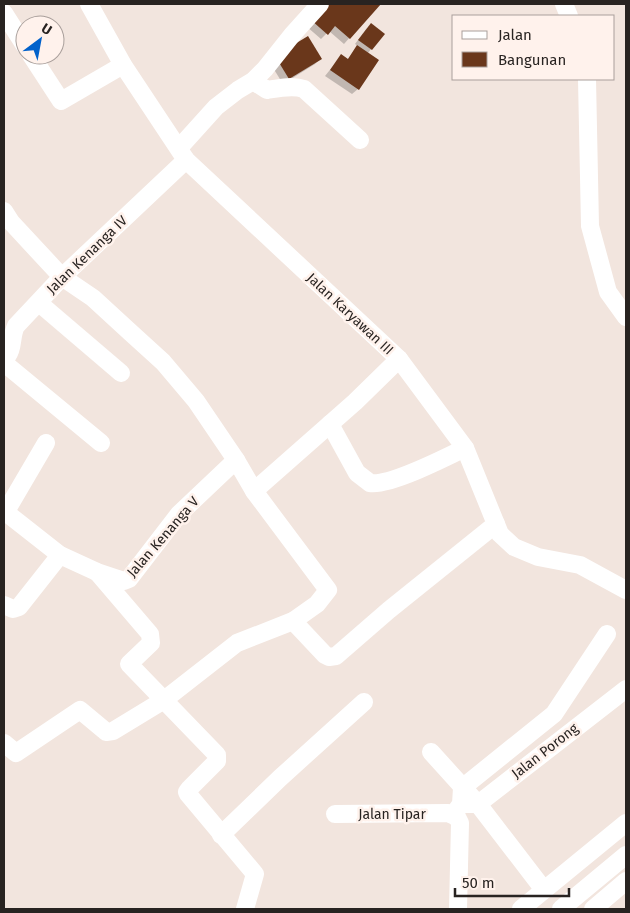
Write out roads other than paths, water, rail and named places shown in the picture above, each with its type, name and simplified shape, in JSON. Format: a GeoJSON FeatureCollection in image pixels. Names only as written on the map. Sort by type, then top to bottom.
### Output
{"type":"FeatureCollection","features":[{"type":"Feature","properties":{"kind":"street","name":"Jalan Karyawan III"},"geometry":{"type":"LineString","coordinates":[[88,4],[123,65],[182,154],[399,360],[465,448],[500,534],[514,546],[538,556],[580,565],[626,590]]}},
{"type":"Feature","properties":{"kind":"street","name":"Jalan Kenanga IV"},"geometry":{"type":"LineString","coordinates":[[4,361],[13,344],[14,329],[182,154],[216,107],[253,81],[320,4]]}},
{"type":"Feature","properties":{"kind":"street"},"geometry":{"type":"LineString","coordinates":[[4,13],[15,30]]}},
{"type":"Feature","properties":{"kind":"street"},"geometry":{"type":"LineString","coordinates":[[38,65],[61,101],[123,65]]}},
{"type":"Feature","properties":{"kind":"street"},"geometry":{"type":"LineString","coordinates":[[587,80],[590,226],[608,292],[626,317]]}},
{"type":"Feature","properties":{"kind":"street"},"geometry":{"type":"LineString","coordinates":[[253,81],[267,90],[284,88],[304,89],[360,140]]}},
{"type":"Feature","properties":{"kind":"street"},"geometry":{"type":"LineString","coordinates":[[4,211],[11,222],[62,277],[93,298],[163,362],[196,401],[236,460],[254,491],[328,590],[317,604],[293,621],[237,643],[164,700],[113,731],[106,732],[80,710],[16,752],[4,743]]}},
{"type":"Feature","properties":{"kind":"street"},"geometry":{"type":"LineString","coordinates":[[39,303],[121,373]]}},
{"type":"Feature","properties":{"kind":"street"},"geometry":{"type":"LineString","coordinates":[[254,491],[399,360]]}},
{"type":"Feature","properties":{"kind":"street"},"geometry":{"type":"LineString","coordinates":[[4,361],[101,443]]}},
{"type":"Feature","properties":{"kind":"street"},"geometry":{"type":"LineString","coordinates":[[330,424],[357,473],[370,483],[381,483],[419,470],[465,448]]}},
{"type":"Feature","properties":{"kind":"street"},"geometry":{"type":"LineString","coordinates":[[4,512],[46,443]]}},
{"type":"Feature","properties":{"kind":"street","name":"Jalan Kenanga V"},"geometry":{"type":"LineString","coordinates":[[4,512],[60,555],[97,572],[124,581],[129,578],[179,514],[236,460]]}},
{"type":"Feature","properties":{"kind":"street"},"geometry":{"type":"LineString","coordinates":[[293,621],[325,655],[329,657],[336,656],[496,524]]}},
{"type":"Feature","properties":{"kind":"street"},"geometry":{"type":"LineString","coordinates":[[4,605],[13,609],[19,607],[60,555]]}},
{"type":"Feature","properties":{"kind":"street"},"geometry":{"type":"LineString","coordinates":[[97,572],[150,634],[151,643],[129,664],[217,755],[217,761],[187,792],[255,874],[246,909]]}},
{"type":"Feature","properties":{"kind":"street"},"geometry":{"type":"LineString","coordinates":[[458,909],[460,805],[554,714],[606,634]]}},
{"type":"Feature","properties":{"kind":"street","name":"Jalan Porong"},"geometry":{"type":"LineString","coordinates":[[460,805],[626,689]]}},
{"type":"Feature","properties":{"kind":"street"},"geometry":{"type":"LineString","coordinates":[[221,835],[280,778],[364,702]]}},
{"type":"Feature","properties":{"kind":"street"},"geometry":{"type":"LineString","coordinates":[[431,752],[460,805],[544,890]]}},
{"type":"Feature","properties":{"kind":"street","name":"Jalan Tipar"},"geometry":{"type":"LineString","coordinates":[[335,814],[460,805]]}},
{"type":"Feature","properties":{"kind":"street"},"geometry":{"type":"LineString","coordinates":[[521,909],[626,823]]}},
{"type":"Feature","properties":{"kind":"street"},"geometry":{"type":"LineString","coordinates":[[561,909],[626,855]]}},
{"type":"Feature","properties":{"kind":"street"},"geometry":{"type":"LineString","coordinates":[[600,907],[626,881]]}}]}
